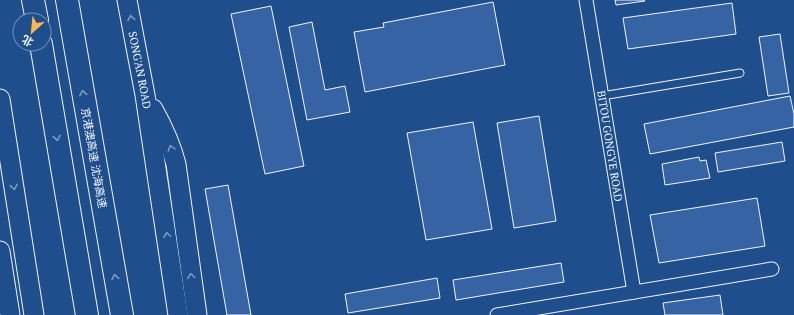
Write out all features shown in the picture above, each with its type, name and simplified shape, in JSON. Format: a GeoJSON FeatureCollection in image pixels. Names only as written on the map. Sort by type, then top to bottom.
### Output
{"type":"FeatureCollection","features":[{"type":"Feature","properties":{"kind":"highway"},"geometry":{"type":"LineString","coordinates":[[33,0],[35,12]]}},
{"type":"Feature","properties":{"kind":"highway","name":"京港澳高速 沈海高速"},"geometry":{"type":"LineString","coordinates":[[67,0],[122,315]]}},
{"type":"Feature","properties":{"kind":"highway"},"geometry":{"type":"LineString","coordinates":[[42,52],[87,315]]}},
{"type":"Feature","properties":{"kind":"main road","name":"SONG'AN ROAD"},"geometry":{"type":"LineString","coordinates":[[127,0],[145,95],[178,315]]}},
{"type":"Feature","properties":{"kind":"main road"},"geometry":{"type":"LineString","coordinates":[[145,95],[166,134],[176,164],[197,315]]}},
{"type":"Feature","properties":{"kind":"main road"},"geometry":{"type":"LineString","coordinates":[[0,99],[34,315]]}},
{"type":"Feature","properties":{"kind":"main road"},"geometry":{"type":"LineString","coordinates":[[0,251],[10,315]]}},
{"type":"Feature","properties":{"kind":"street","name":"BITOU GONGYE ROAD"},"geometry":{"type":"LineString","coordinates":[[586,0],[634,292]]}},
{"type":"Feature","properties":{"kind":"street"},"geometry":{"type":"LineString","coordinates":[[497,315],[772,269]]}},
{"type":"Feature","properties":{"kind":"lane"},"geometry":{"type":"LineString","coordinates":[[602,96],[740,73]]}},
{"type":"Feature","properties":{"kind":"building"},"geometry":{"type":"Polygon","coordinates":[[[615,0],[644,0],[645,1],[616,5],[615,0]]]}},
{"type":"Feature","properties":{"kind":"building"},"geometry":{"type":"Polygon","coordinates":[[[493,2],[505,65],[365,92],[354,32],[384,27],[383,23],[493,2]]]}},
{"type":"Feature","properties":{"kind":"building"},"geometry":{"type":"Polygon","coordinates":[[[732,3],[736,34],[628,49],[623,18],[732,3]]]}},
{"type":"Feature","properties":{"kind":"building"},"geometry":{"type":"Polygon","coordinates":[[[271,6],[304,166],[265,174],[231,14],[271,6]]]}},
{"type":"Feature","properties":{"kind":"building"},"geometry":{"type":"Polygon","coordinates":[[[312,22],[325,90],[345,86],[350,112],[307,120],[289,27],[312,22]]]}},
{"type":"Feature","properties":{"kind":"building"},"geometry":{"type":"Polygon","coordinates":[[[780,34],[789,93],[768,96],[759,37],[780,34]]]}},
{"type":"Feature","properties":{"kind":"building"},"geometry":{"type":"Polygon","coordinates":[[[790,96],[794,114],[794,127],[650,154],[644,124],[790,96]]]}},
{"type":"Feature","properties":{"kind":"building"},"geometry":{"type":"Polygon","coordinates":[[[539,116],[556,221],[514,228],[497,123],[539,116]]]}},
{"type":"Feature","properties":{"kind":"building"},"geometry":{"type":"Polygon","coordinates":[[[473,122],[492,229],[426,240],[407,133],[473,122]]]}},
{"type":"Feature","properties":{"kind":"building"},"geometry":{"type":"Polygon","coordinates":[[[782,142],[785,161],[718,172],[715,153],[782,142]]]}},
{"type":"Feature","properties":{"kind":"building"},"geometry":{"type":"Polygon","coordinates":[[[699,157],[700,161],[706,160],[710,178],[665,185],[662,164],[699,157]]]}},
{"type":"Feature","properties":{"kind":"building"},"geometry":{"type":"Polygon","coordinates":[[[228,185],[251,315],[227,315],[205,189],[228,185]]]}},
{"type":"Feature","properties":{"kind":"building"},"geometry":{"type":"Polygon","coordinates":[[[757,198],[765,246],[659,263],[650,215],[757,198]]]}},
{"type":"Feature","properties":{"kind":"building"},"geometry":{"type":"Polygon","coordinates":[[[561,263],[564,282],[456,300],[453,280],[561,263]]]}},
{"type":"Feature","properties":{"kind":"building"},"geometry":{"type":"Polygon","coordinates":[[[437,278],[440,298],[348,313],[345,294],[437,278]]]}},
{"type":"Feature","properties":{"kind":"building"},"geometry":{"type":"Polygon","coordinates":[[[720,295],[723,315],[665,315],[663,303],[720,295]]]}}]}
